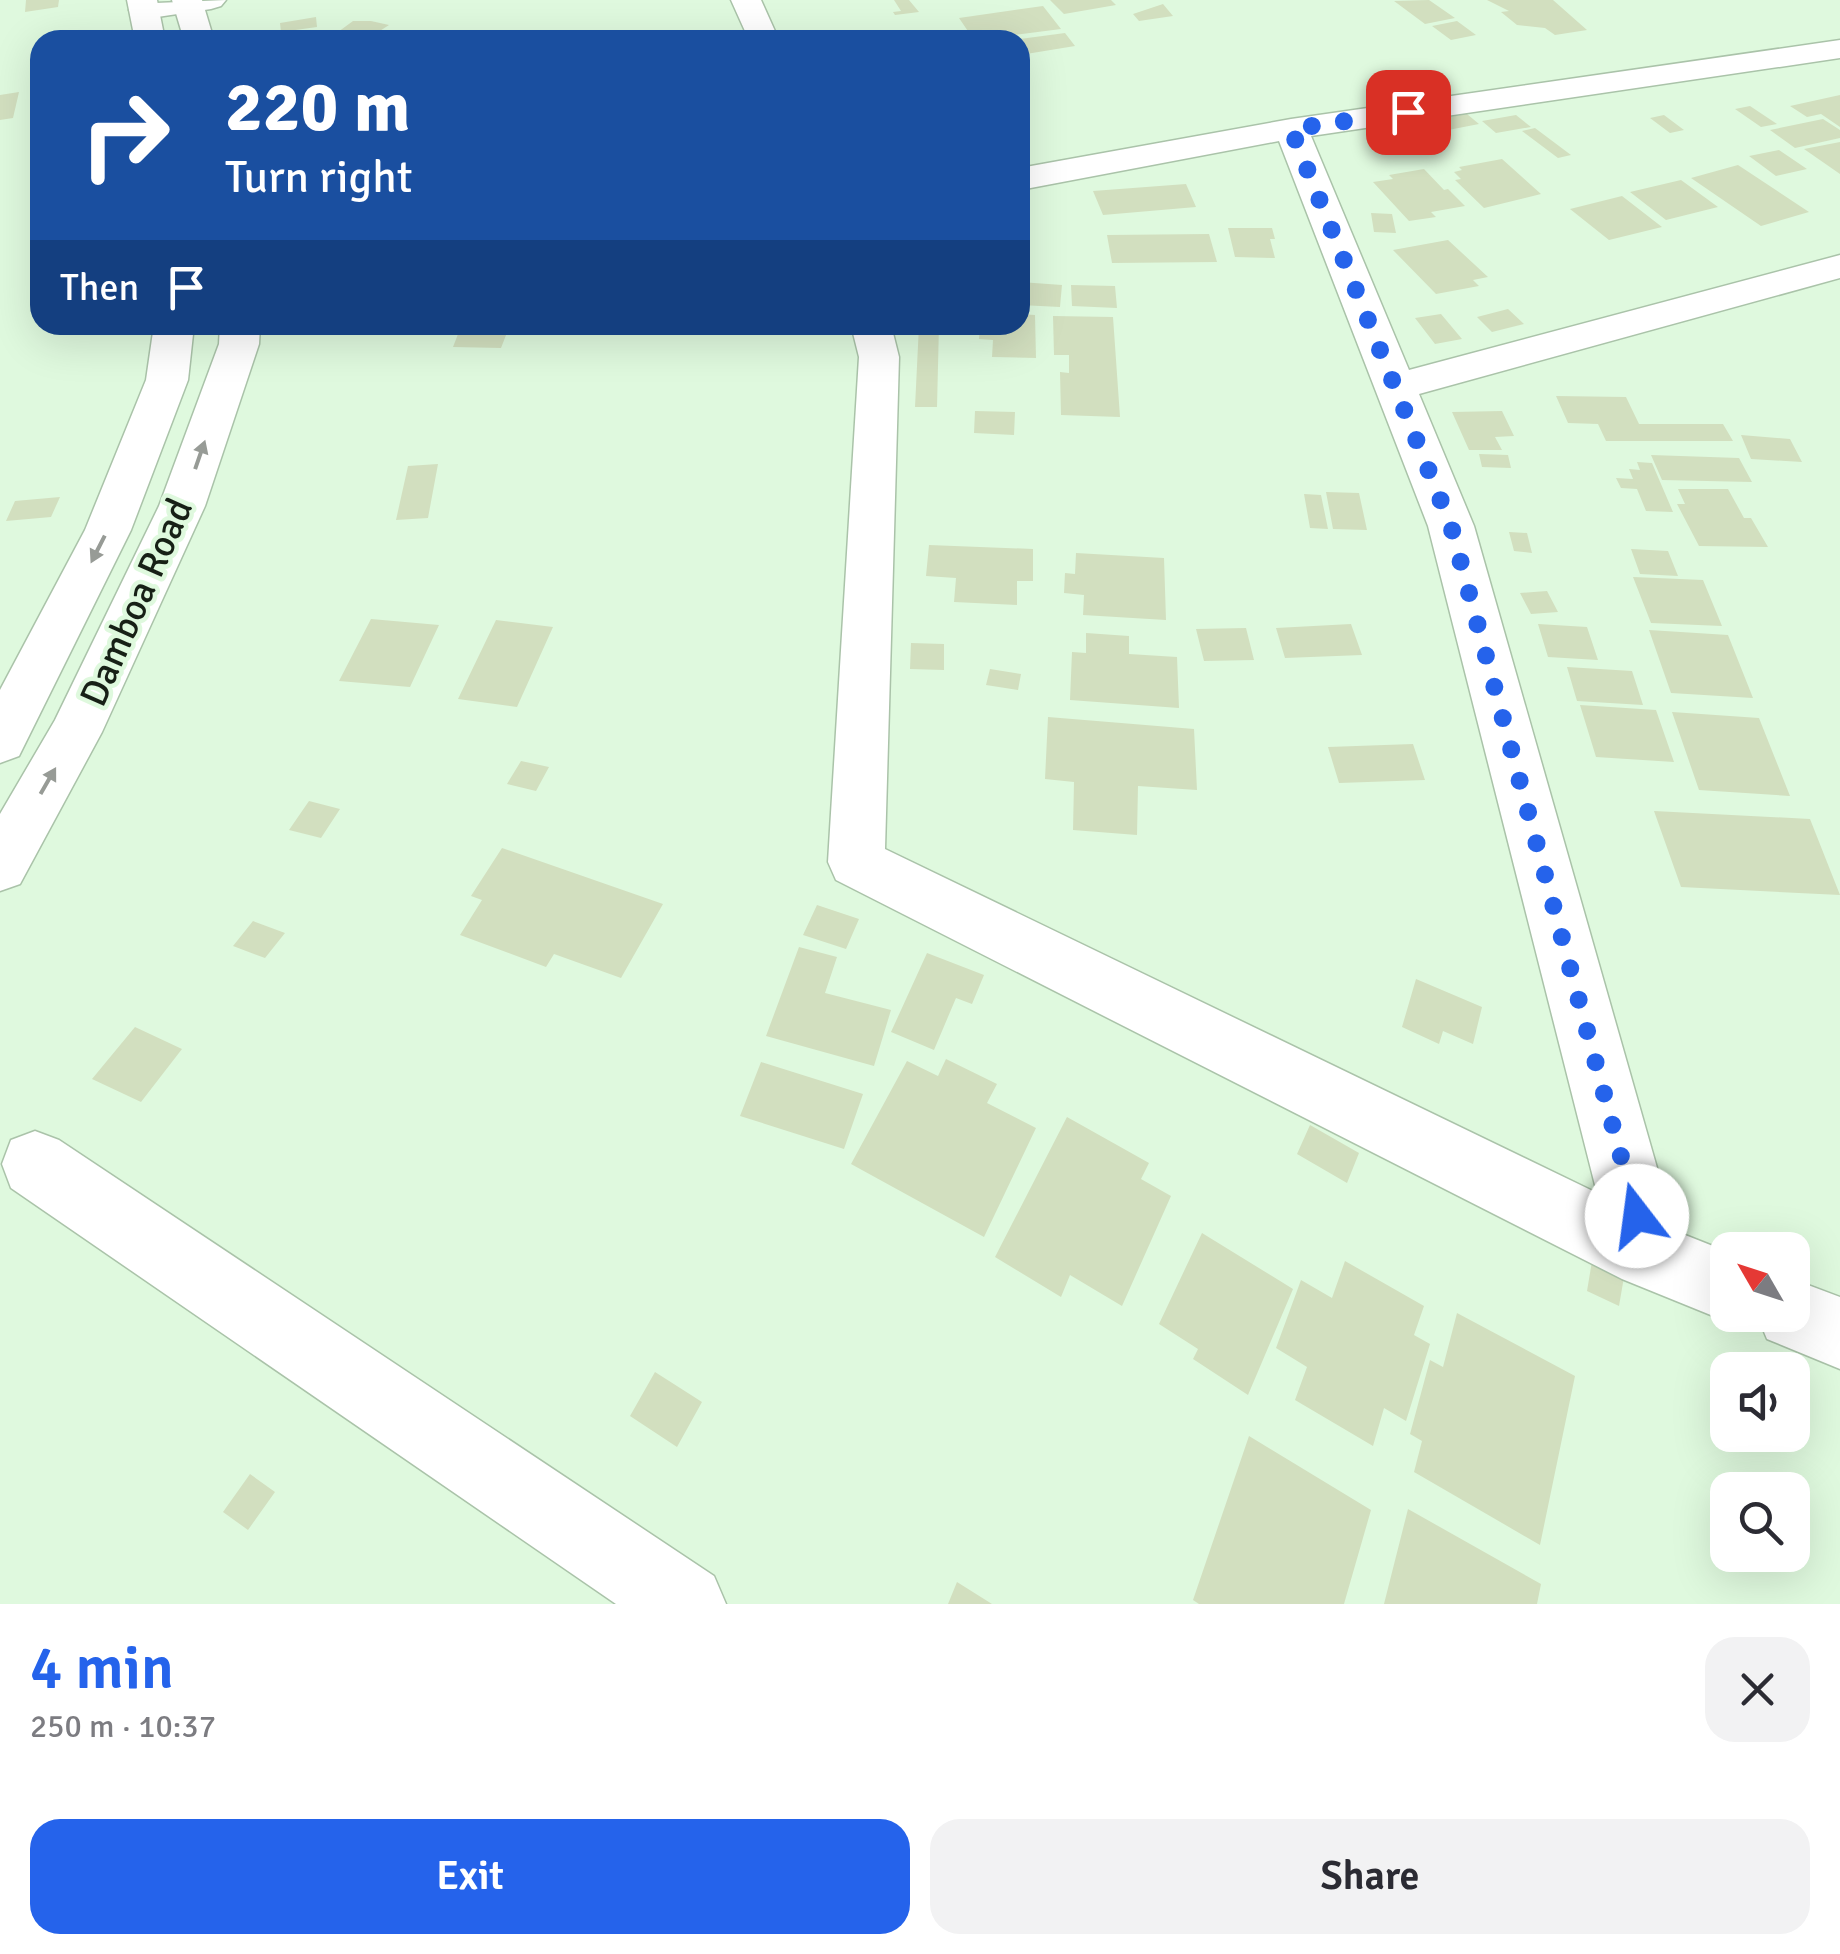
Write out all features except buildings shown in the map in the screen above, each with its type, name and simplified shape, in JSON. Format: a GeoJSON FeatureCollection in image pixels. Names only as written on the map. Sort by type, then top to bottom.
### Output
{"type":"FeatureCollection","features":[{"type":"Feature","properties":{"kind":"street"},"geometry":{"type":"LineString","coordinates":[[145,17],[187,1],[211,0]]}},
{"type":"Feature","properties":{"kind":"street"},"geometry":{"type":"LineString","coordinates":[[746,0],[760,30]]}},
{"type":"Feature","properties":{"kind":"street"},"geometry":{"type":"LineString","coordinates":[[187,1],[195,30]]}},
{"type":"Feature","properties":{"kind":"street"},"geometry":{"type":"LineString","coordinates":[[1030,177],[1291,129],[1840,49]]}},
{"type":"Feature","properties":{"kind":"street"},"geometry":{"type":"LineString","coordinates":[[1291,129],[1451,526],[1648,1254]]}},
{"type":"Feature","properties":{"kind":"street"},"geometry":{"type":"LineString","coordinates":[[1396,387],[1840,266]]}},
{"type":"Feature","properties":{"kind":"street","name":"Damboa Road"},"geometry":{"type":"LineString","coordinates":[[1,739],[108,530],[167,380],[173,335]]}},
{"type":"Feature","properties":{"kind":"street","name":"Damboa Road"},"geometry":{"type":"LineString","coordinates":[[0,866],[76,732],[182,506],[239,335]]}},
{"type":"Feature","properties":{"kind":"street"},"geometry":{"type":"LineString","coordinates":[[873,335],[878,357],[856,862],[1648,1254],[1710,1280]]}},
{"type":"Feature","properties":{"kind":"street"},"geometry":{"type":"LineString","coordinates":[[1,739],[76,732]]}},
{"type":"Feature","properties":{"kind":"street"},"geometry":{"type":"LineString","coordinates":[[35,1164],[686,1604]]}},
{"type":"Feature","properties":{"kind":"street"},"geometry":{"type":"LineString","coordinates":[[1810,1321],[1840,1333]]}},
{"type":"Feature","properties":{"kind":"route"},"geometry":{"type":"LineString","coordinates":[[1408,112],[1291,129],[1451,526],[1637,1216]]}}]}
